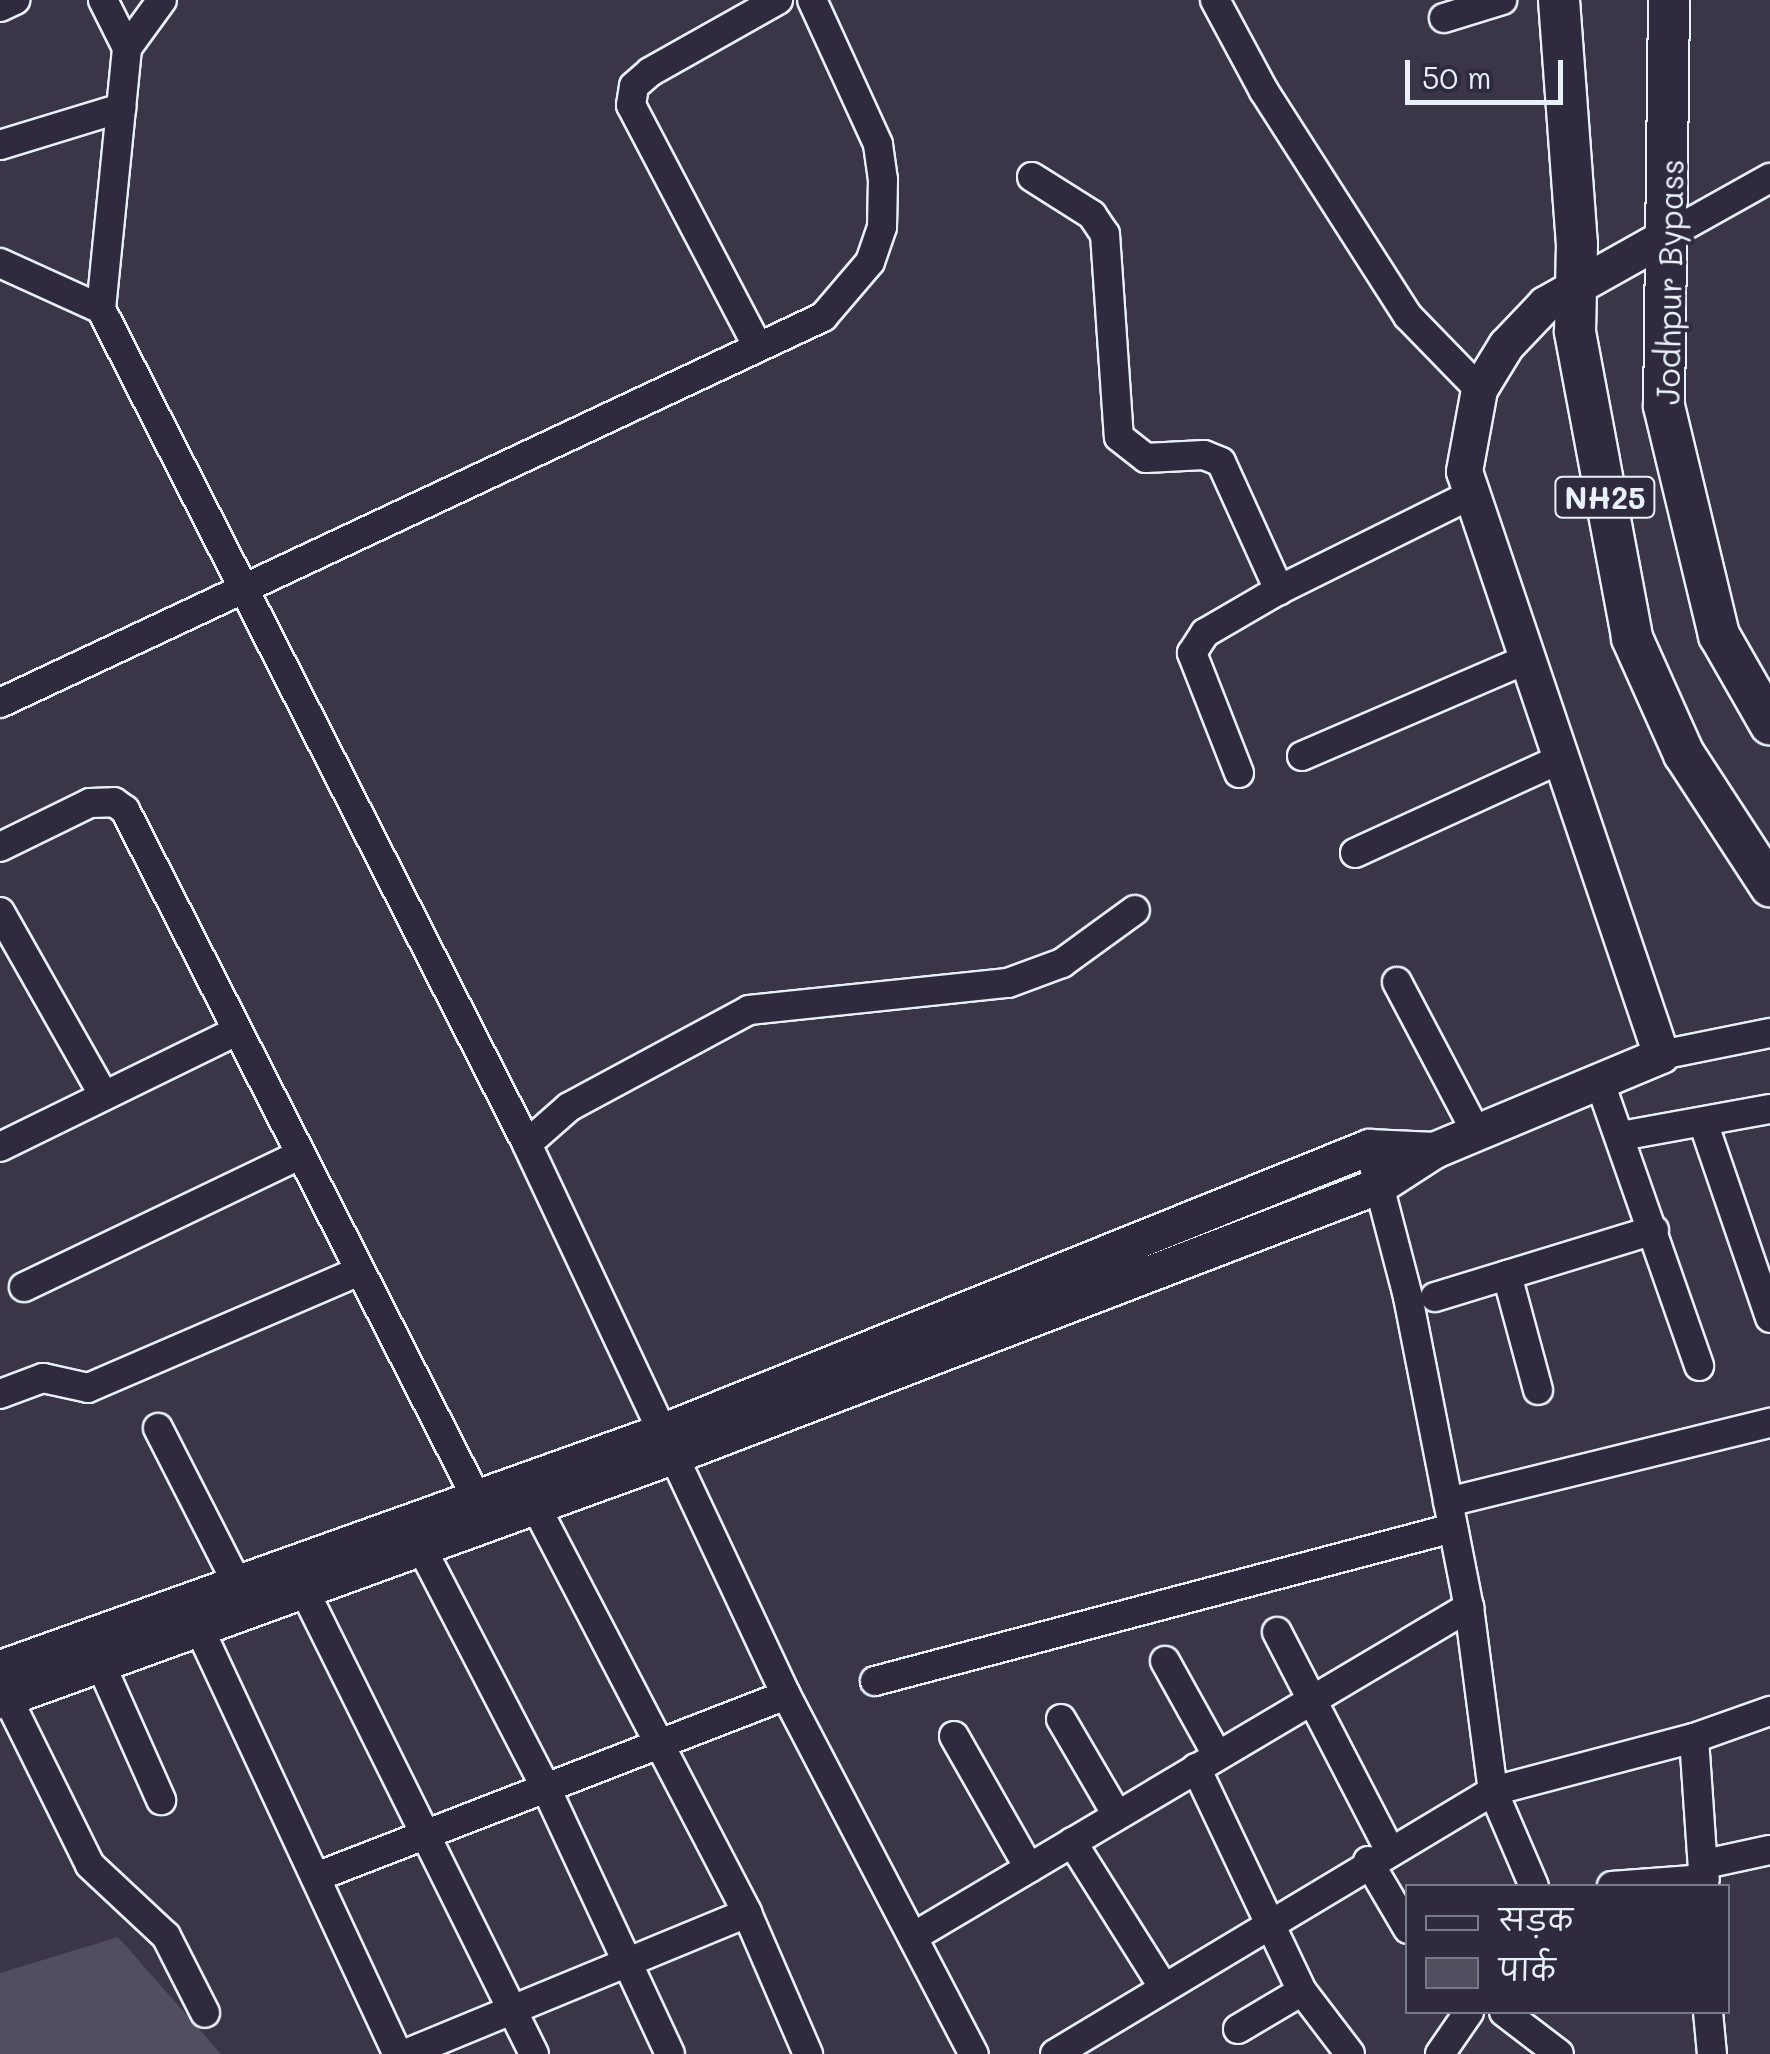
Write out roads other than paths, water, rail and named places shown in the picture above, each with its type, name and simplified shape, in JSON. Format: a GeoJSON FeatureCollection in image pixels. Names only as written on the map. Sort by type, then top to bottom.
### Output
{"type":"FeatureCollection","features":[{"type":"Feature","properties":{"kind":"highway","name":"NH25"},"geometry":{"type":"LineString","coordinates":[[1559,0],[1577,244],[1575,332],[1632,638],[1684,754],[1770,886]]}},
{"type":"Feature","properties":{"kind":"highway","name":"Jodhpur Bypass"},"geometry":{"type":"LineString","coordinates":[[1669,0],[1664,406],[1679,483],[1719,636],[1770,724]]}},
{"type":"Feature","properties":{"kind":"main road"},"geometry":{"type":"LineString","coordinates":[[2,1689],[237,1583],[476,1497],[670,1442],[1380,1185],[1434,1150],[1661,1056],[1558,760],[1464,471],[1479,389],[1506,344],[1545,304],[1668,235]]}},
{"type":"Feature","properties":{"kind":"main road"},"geometry":{"type":"LineString","coordinates":[[2,1689],[101,1665],[535,1505],[670,1442],[1370,1147],[1434,1150]]}},
{"type":"Feature","properties":{"kind":"street"},"geometry":{"type":"LineString","coordinates":[[0,7],[15,0]]}},
{"type":"Feature","properties":{"kind":"street"},"geometry":{"type":"LineString","coordinates":[[104,0],[127,48]]}},
{"type":"Feature","properties":{"kind":"street"},"geometry":{"type":"LineString","coordinates":[[162,0],[127,48],[101,308],[526,1144],[670,1442],[786,1696],[974,2054]]}},
{"type":"Feature","properties":{"kind":"street"},"geometry":{"type":"LineString","coordinates":[[758,347],[631,105],[634,86],[650,72],[778,0]]}},
{"type":"Feature","properties":{"kind":"street"},"geometry":{"type":"LineString","coordinates":[[0,704],[822,317],[848,293],[882,227],[878,144],[812,0]]}},
{"type":"Feature","properties":{"kind":"street"},"geometry":{"type":"LineString","coordinates":[[1215,0],[1264,91],[1408,316],[1479,389]]}},
{"type":"Feature","properties":{"kind":"street"},"geometry":{"type":"LineString","coordinates":[[1444,18],[1502,0]]}},
{"type":"Feature","properties":{"kind":"street"},"geometry":{"type":"LineString","coordinates":[[0,145],[121,108]]}},
{"type":"Feature","properties":{"kind":"street"},"geometry":{"type":"LineString","coordinates":[[1032,176],[1092,215],[1106,234],[1119,437],[1146,458],[1204,455],[1220,462],[1279,590]]}},
{"type":"Feature","properties":{"kind":"street"},"geometry":{"type":"LineString","coordinates":[[1668,235],[1770,178]]}},
{"type":"Feature","properties":{"kind":"street"},"geometry":{"type":"LineString","coordinates":[[0,262],[101,308]]}},
{"type":"Feature","properties":{"kind":"street"},"geometry":{"type":"LineString","coordinates":[[1240,773],[1192,653],[1205,633],[1279,590],[1470,496]]}},
{"type":"Feature","properties":{"kind":"street"},"geometry":{"type":"LineString","coordinates":[[1302,756],[1525,660]]}},
{"type":"Feature","properties":{"kind":"street"},"geometry":{"type":"LineString","coordinates":[[1355,853],[1558,760]]}},
{"type":"Feature","properties":{"kind":"street"},"geometry":{"type":"LineString","coordinates":[[0,847],[90,803],[114,802],[125,810],[235,1032],[476,1497]]}},
{"type":"Feature","properties":{"kind":"street"},"geometry":{"type":"LineString","coordinates":[[526,1144],[569,1107],[749,1010],[1008,984],[1062,963],[1135,910]]}},
{"type":"Feature","properties":{"kind":"street"},"geometry":{"type":"LineString","coordinates":[[0,912],[104,1096]]}},
{"type":"Feature","properties":{"kind":"street"},"geometry":{"type":"LineString","coordinates":[[1397,982],[1476,1132]]}},
{"type":"Feature","properties":{"kind":"street"},"geometry":{"type":"LineString","coordinates":[[0,1146],[235,1032]]}},
{"type":"Feature","properties":{"kind":"street"},"geometry":{"type":"LineString","coordinates":[[1661,1056],[1770,1033]]}},
{"type":"Feature","properties":{"kind":"street"},"geometry":{"type":"LineString","coordinates":[[1600,1080],[1699,1366]]}},
{"type":"Feature","properties":{"kind":"street"},"geometry":{"type":"LineString","coordinates":[[1621,1136],[1770,1109]]}},
{"type":"Feature","properties":{"kind":"street"},"geometry":{"type":"LineString","coordinates":[[1703,1122],[1770,1318]]}},
{"type":"Feature","properties":{"kind":"street"},"geometry":{"type":"LineString","coordinates":[[1370,1147],[1469,1608],[1493,1791],[1533,1884]]}},
{"type":"Feature","properties":{"kind":"street"},"geometry":{"type":"LineString","coordinates":[[24,1287],[299,1155]]}},
{"type":"Feature","properties":{"kind":"street"},"geometry":{"type":"LineString","coordinates":[[1434,1297],[1654,1230]]}},
{"type":"Feature","properties":{"kind":"street"},"geometry":{"type":"LineString","coordinates":[[0,1394],[43,1378],[88,1388],[360,1271]]}},
{"type":"Feature","properties":{"kind":"street"},"geometry":{"type":"LineString","coordinates":[[1508,1275],[1538,1390]]}},
{"type":"Feature","properties":{"kind":"street"},"geometry":{"type":"LineString","coordinates":[[875,1681],[1770,1423]]}},
{"type":"Feature","properties":{"kind":"street"},"geometry":{"type":"LineString","coordinates":[[158,1428],[237,1583]]}},
{"type":"Feature","properties":{"kind":"street"},"geometry":{"type":"LineString","coordinates":[[535,1505],[747,1912],[808,2054]]}},
{"type":"Feature","properties":{"kind":"street"},"geometry":{"type":"LineString","coordinates":[[420,1548],[546,1788],[670,2054]]}},
{"type":"Feature","properties":{"kind":"street"},"geometry":{"type":"LineString","coordinates":[[302,1588],[534,2054]]}},
{"type":"Feature","properties":{"kind":"street"},"geometry":{"type":"LineString","coordinates":[[913,1937],[1469,1608]]}},
{"type":"Feature","properties":{"kind":"street"},"geometry":{"type":"LineString","coordinates":[[198,1628],[402,2054],[747,1912]]}},
{"type":"Feature","properties":{"kind":"street"},"geometry":{"type":"LineString","coordinates":[[1277,1632],[1313,1698],[1405,1920]]}},
{"type":"Feature","properties":{"kind":"street"},"geometry":{"type":"LineString","coordinates":[[1166,1661],[1266,1923],[1302,1991],[1350,2054]]}},
{"type":"Feature","properties":{"kind":"street"},"geometry":{"type":"LineString","coordinates":[[101,1665],[161,1800]]}},
{"type":"Feature","properties":{"kind":"street"},"geometry":{"type":"LineString","coordinates":[[2,1689],[90,1865],[166,1936],[205,2013]]}},
{"type":"Feature","properties":{"kind":"street"},"geometry":{"type":"LineString","coordinates":[[316,1877],[786,1696]]}},
{"type":"Feature","properties":{"kind":"street"},"geometry":{"type":"LineString","coordinates":[[1055,2054],[1089,2045],[1162,1985],[1493,1791],[1694,1738],[1770,1711]]}},
{"type":"Feature","properties":{"kind":"street"},"geometry":{"type":"LineString","coordinates":[[1060,1718],[1117,1816]]}},
{"type":"Feature","properties":{"kind":"street"},"geometry":{"type":"LineString","coordinates":[[954,1736],[1029,1868]]}},
{"type":"Feature","properties":{"kind":"street"},"geometry":{"type":"LineString","coordinates":[[1694,1738],[1705,1876]]}},
{"type":"Feature","properties":{"kind":"street"},"geometry":{"type":"LineString","coordinates":[[1072,1842],[1162,1985]]}},
{"type":"Feature","properties":{"kind":"street"},"geometry":{"type":"LineString","coordinates":[[1631,1884],[1705,1876],[1770,1850]]}},
{"type":"Feature","properties":{"kind":"street"},"geometry":{"type":"LineString","coordinates":[[1238,2029],[1302,1991]]}},
{"type":"Feature","properties":{"kind":"street"},"geometry":{"type":"LineString","coordinates":[[1440,2054],[1469,2014]]}},
{"type":"Feature","properties":{"kind":"street"},"geometry":{"type":"LineString","coordinates":[[1507,2014],[1559,2054]]}},
{"type":"Feature","properties":{"kind":"street"},"geometry":{"type":"LineString","coordinates":[[1708,2014],[1712,2054]]}}]}
